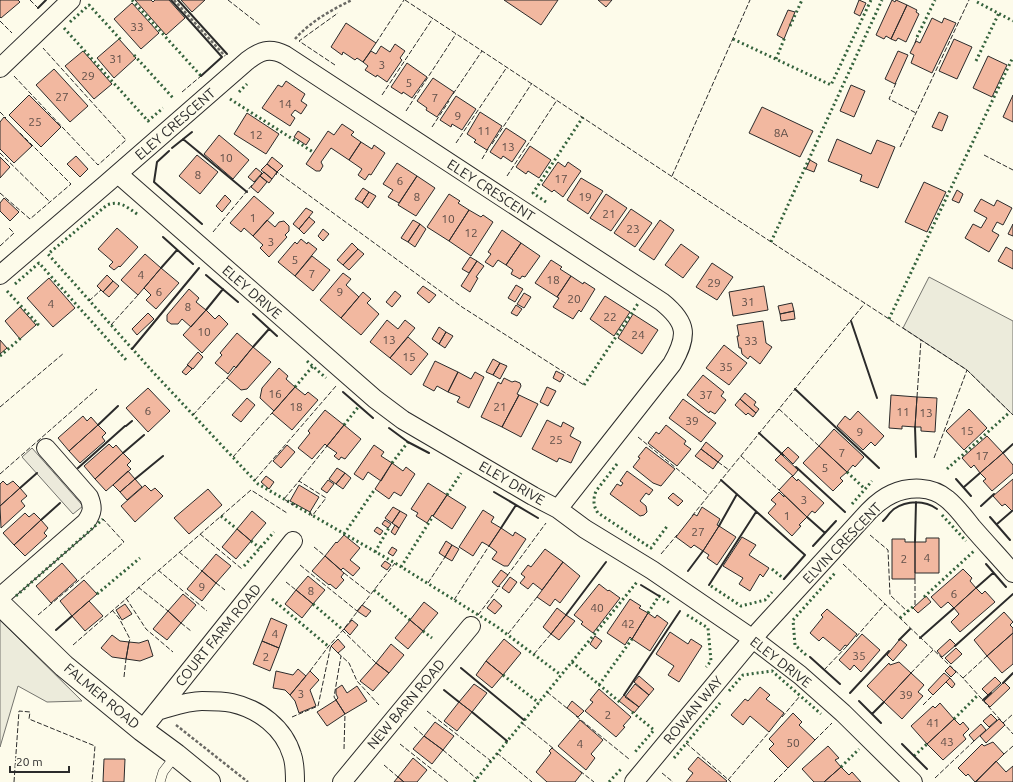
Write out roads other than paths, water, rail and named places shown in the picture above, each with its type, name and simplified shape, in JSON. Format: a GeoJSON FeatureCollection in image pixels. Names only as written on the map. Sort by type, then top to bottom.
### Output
{"type":"FeatureCollection","features":[{"type":"Feature","properties":{"kind":"main road","name":"FALMER ROAD"},"geometry":{"type":"LineString","coordinates":[[0,604],[64,666],[142,730],[209,782]]}},
{"type":"Feature","properties":{"kind":"street"},"geometry":{"type":"LineString","coordinates":[[0,68],[71,0]]}},
{"type":"Feature","properties":{"kind":"street","name":"ELEY CRESCENT"},"geometry":{"type":"LineString","coordinates":[[0,275],[253,57],[264,51],[276,51],[285,55],[662,302],[673,312],[680,322],[683,337],[682,343],[680,350],[672,364],[558,509]]}},
{"type":"Feature","properties":{"kind":"street","name":"ELEY DRIVE"},"geometry":{"type":"LineString","coordinates":[[118,174],[390,411],[533,496],[558,509],[585,528],[652,570],[753,639],[800,675],[843,713],[913,782]]}},
{"type":"Feature","properties":{"kind":"street"},"geometry":{"type":"LineString","coordinates":[[0,597],[86,522],[90,516],[92,509],[88,497],[46,448]]}},
{"type":"Feature","properties":{"kind":"street","name":"ELVIN CRESCENT"},"geometry":{"type":"LineString","coordinates":[[753,639],[876,504],[891,494],[904,490],[927,490],[940,494],[947,499],[1013,573]]}},
{"type":"Feature","properties":{"kind":"street","name":"COURT FARM ROAD"},"geometry":{"type":"LineString","coordinates":[[142,730],[293,541]]}},
{"type":"Feature","properties":{"kind":"street","name":"NEW BARN ROAD"},"geometry":{"type":"LineString","coordinates":[[342,782],[471,626]]}},
{"type":"Feature","properties":{"kind":"street","name":"ROWAN WAY"},"geometry":{"type":"LineString","coordinates":[[634,782],[753,639]]}},
{"type":"Feature","properties":{"kind":"street"},"geometry":{"type":"LineString","coordinates":[[157,711],[180,704],[201,701],[231,702],[255,711],[274,725],[288,744],[293,756],[295,782]]}},
{"type":"Feature","properties":{"kind":"lane"},"geometry":{"type":"LineString","coordinates":[[160,782],[163,772],[176,755]]}}]}
